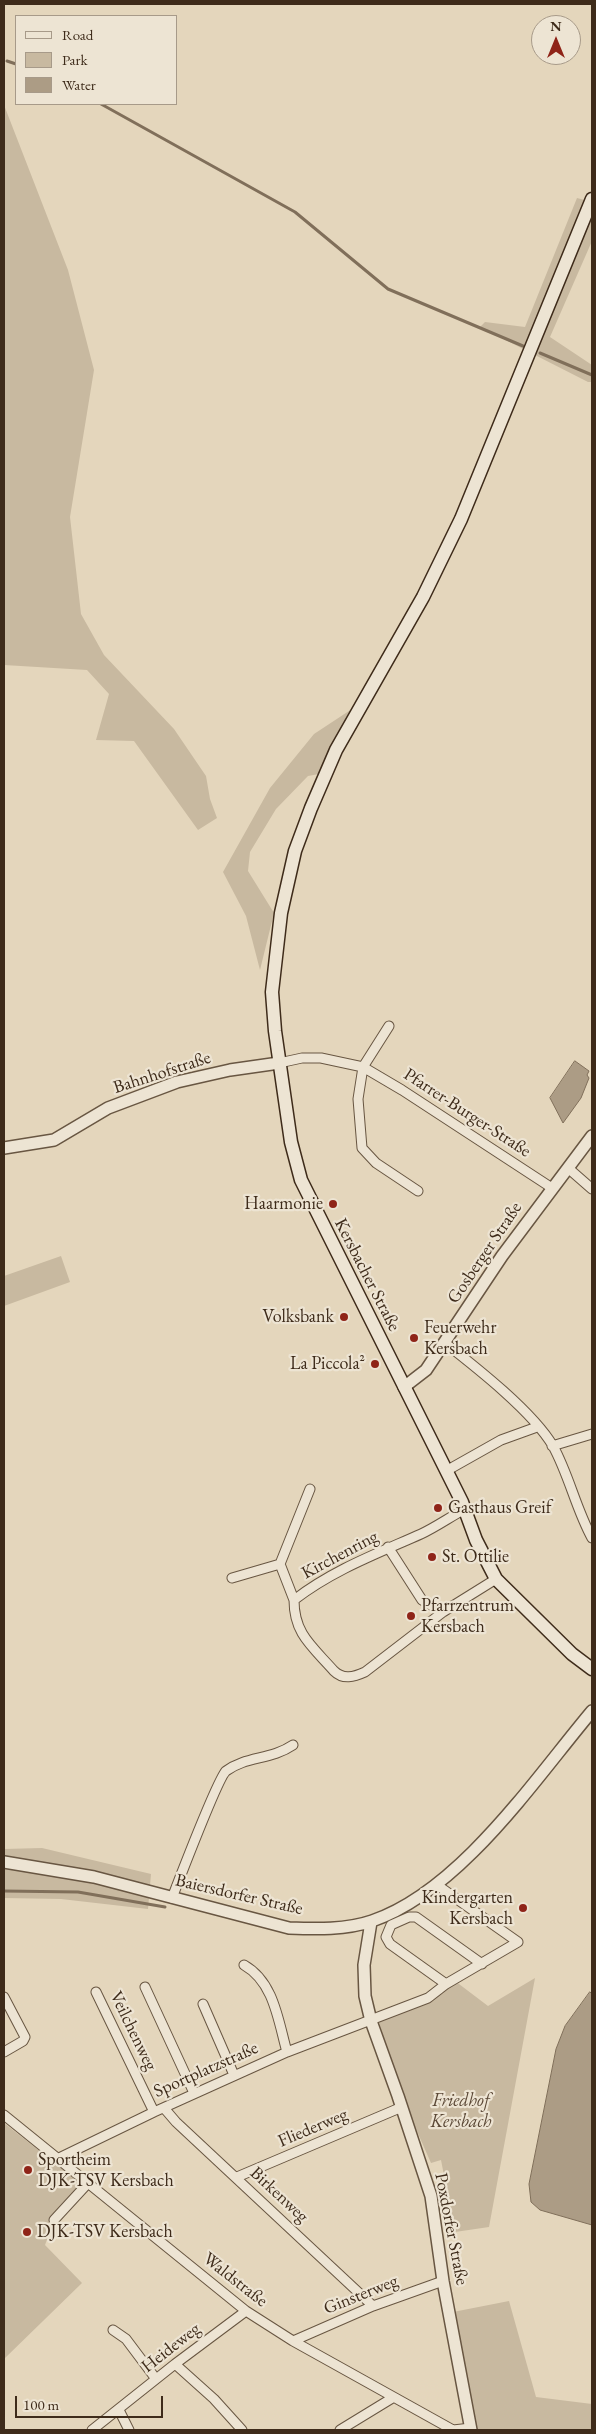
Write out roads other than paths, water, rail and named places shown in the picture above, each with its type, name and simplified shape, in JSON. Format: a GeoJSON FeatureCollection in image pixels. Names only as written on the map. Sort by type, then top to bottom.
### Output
{"type":"FeatureCollection","features":[{"type":"Feature","properties":{"kind":"main road","name":"Kersbacher Straße"},"geometry":{"type":"LineString","coordinates":[[592,199],[449,545],[424,598],[336,750],[308,816],[287,883],[276,940],[272,992],[280,1069],[291,1142],[301,1180],[446,1471],[476,1540],[496,1579],[572,1654],[592,1669]]}},
{"type":"Feature","properties":{"kind":"street"},"geometry":{"type":"LineString","coordinates":[[390,1026],[363,1068],[358,1099],[362,1148],[376,1163],[418,1191]]}},
{"type":"Feature","properties":{"kind":"street","name":"Pfarrer-Burger-Straße"},"geometry":{"type":"LineString","coordinates":[[280,1069],[302,1058],[321,1058],[363,1068],[402,1090],[552,1188]]}},
{"type":"Feature","properties":{"kind":"street","name":"Bahnhofstraße"},"geometry":{"type":"LineString","coordinates":[[4,1148],[54,1140],[108,1108],[177,1082],[230,1070],[280,1069]]}},
{"type":"Feature","properties":{"kind":"street","name":"Gosberger Straße"},"geometry":{"type":"LineString","coordinates":[[404,1387],[426,1370],[502,1256],[592,1136]]}},
{"type":"Feature","properties":{"kind":"street"},"geometry":{"type":"LineString","coordinates":[[568,1168],[592,1190]]}},
{"type":"Feature","properties":{"kind":"street"},"geometry":{"type":"LineString","coordinates":[[445,1343],[480,1370],[537,1427],[552,1446],[590,1527],[592,1538]]}},
{"type":"Feature","properties":{"kind":"street"},"geometry":{"type":"LineString","coordinates":[[446,1471],[501,1440],[537,1427]]}},
{"type":"Feature","properties":{"kind":"street"},"geometry":{"type":"LineString","coordinates":[[552,1446],[592,1434]]}},
{"type":"Feature","properties":{"kind":"street"},"geometry":{"type":"LineString","coordinates":[[294,1600],[280,1564],[310,1489]]}},
{"type":"Feature","properties":{"kind":"street","name":"Kirchenring"},"geometry":{"type":"LineString","coordinates":[[464,1509],[422,1533],[388,1547],[316,1583],[294,1600],[294,1616],[305,1640],[338,1675],[353,1677],[365,1672],[443,1612],[496,1579]]}},
{"type":"Feature","properties":{"kind":"street"},"geometry":{"type":"LineString","coordinates":[[388,1547],[422,1600],[443,1612]]}},
{"type":"Feature","properties":{"kind":"street"},"geometry":{"type":"LineString","coordinates":[[232,1578],[280,1564]]}},
{"type":"Feature","properties":{"kind":"street","name":"Baiersdorfer Straße"},"geometry":{"type":"LineString","coordinates":[[4,1862],[94,1877],[289,1928],[342,1927],[371,1922],[409,1904],[437,1885],[496,1826],[592,1711]]}},
{"type":"Feature","properties":{"kind":"street"},"geometry":{"type":"LineString","coordinates":[[172,1898],[224,1773],[244,1761],[262,1759],[282,1752],[293,1745]]}},
{"type":"Feature","properties":{"kind":"street","name":"Sportplatzstraße"},"geometry":{"type":"LineString","coordinates":[[59,2158],[154,2112],[287,2052],[428,1998],[446,1984],[518,1942],[437,1885]]}},
{"type":"Feature","properties":{"kind":"street"},"geometry":{"type":"LineString","coordinates":[[446,1984],[390,1944],[386,1937],[391,1926],[409,1917],[416,1916],[482,1964]]}},
{"type":"Feature","properties":{"kind":"street","name":"Poxdorfer Straße"},"geometry":{"type":"LineString","coordinates":[[371,1922],[364,1965],[365,1996],[370,2021],[402,2107],[431,2196],[443,2281],[471,2429]]}},
{"type":"Feature","properties":{"kind":"street"},"geometry":{"type":"LineString","coordinates":[[244,1965],[255,1971],[264,1981],[274,2004],[287,2052]]}},
{"type":"Feature","properties":{"kind":"street"},"geometry":{"type":"LineString","coordinates":[[145,1987],[194,2094]]}},
{"type":"Feature","properties":{"kind":"street","name":"Veilchenweg"},"geometry":{"type":"LineString","coordinates":[[96,1992],[154,2112]]}},
{"type":"Feature","properties":{"kind":"street"},"geometry":{"type":"LineString","coordinates":[[4,1997],[25,2037],[23,2041],[4,2052]]}},
{"type":"Feature","properties":{"kind":"street"},"geometry":{"type":"LineString","coordinates":[[203,2004],[234,2075]]}},
{"type":"Feature","properties":{"kind":"street","name":"Fliederweg"},"geometry":{"type":"LineString","coordinates":[[237,2177],[402,2107]]}},
{"type":"Feature","properties":{"kind":"street","name":"Birkenweg"},"geometry":{"type":"LineString","coordinates":[[164,2108],[176,2122],[373,2306]]}},
{"type":"Feature","properties":{"kind":"street","name":"Waldstraße"},"geometry":{"type":"LineString","coordinates":[[4,2115],[89,2182],[246,2312],[293,2341],[453,2430],[471,2429]]}},
{"type":"Feature","properties":{"kind":"street"},"geometry":{"type":"LineString","coordinates":[[54,2220],[89,2182]]}},
{"type":"Feature","properties":{"kind":"street","name":"Ginsterweg"},"geometry":{"type":"LineString","coordinates":[[293,2341],[373,2306],[443,2281]]}},
{"type":"Feature","properties":{"kind":"street","name":"Heideweg"},"geometry":{"type":"LineString","coordinates":[[92,2430],[175,2364],[246,2312]]}},
{"type":"Feature","properties":{"kind":"street"},"geometry":{"type":"LineString","coordinates":[[113,2330],[126,2339],[156,2380]]}},
{"type":"Feature","properties":{"kind":"street"},"geometry":{"type":"LineString","coordinates":[[175,2364],[214,2399],[242,2430]]}},
{"type":"Feature","properties":{"kind":"street"},"geometry":{"type":"LineString","coordinates":[[340,2430],[394,2397]]}},
{"type":"Feature","properties":{"kind":"street"},"geometry":{"type":"LineString","coordinates":[[119,2410],[129,2430]]}},
{"type":"Feature","properties":{"kind":"water"},"geometry":{"type":"Polygon","coordinates":[[[575,1061],[589,1071],[587,1075],[589,1078],[581,1098],[563,1123],[550,1098],[575,1061]]]}},
{"type":"Feature","properties":{"kind":"water"},"geometry":{"type":"Polygon","coordinates":[[[590,1992],[592,1994],[592,2225],[540,2210],[531,2202],[529,2184],[556,2049],[565,2026],[590,1992]]]}},
{"type":"Feature","properties":{"kind":"waterway"},"geometry":{"type":"LineString","coordinates":[[7,61],[15,64]]}},
{"type":"Feature","properties":{"kind":"waterway"},"geometry":{"type":"LineString","coordinates":[[103,105],[295,212],[388,289],[523,346]]}},
{"type":"Feature","properties":{"kind":"waterway"},"geometry":{"type":"LineString","coordinates":[[540,353],[592,375]]}},
{"type":"Feature","properties":{"kind":"waterway"},"geometry":{"type":"LineString","coordinates":[[4,1891],[78,1892],[165,1907]]}},
{"type":"Feature","properties":{"kind":"place","name":"Haarmonie"},"geometry":{"type":"Point","coordinates":[333,1204]}},
{"type":"Feature","properties":{"kind":"place","name":"Volksbank"},"geometry":{"type":"Point","coordinates":[344,1317]}},
{"type":"Feature","properties":{"kind":"place","name":"Feuerwehr Kersbach"},"geometry":{"type":"Point","coordinates":[414,1338]}},
{"type":"Feature","properties":{"kind":"place","name":"La Piccola²"},"geometry":{"type":"Point","coordinates":[375,1364]}},
{"type":"Feature","properties":{"kind":"place","name":"Gasthaus Greif"},"geometry":{"type":"Point","coordinates":[438,1508]}},
{"type":"Feature","properties":{"kind":"place","name":"St. Ottilie"},"geometry":{"type":"Point","coordinates":[432,1557]}},
{"type":"Feature","properties":{"kind":"place","name":"Pfarrzentrum Kersbach"},"geometry":{"type":"Point","coordinates":[411,1616]}},
{"type":"Feature","properties":{"kind":"place","name":"Kindergarten Kersbach"},"geometry":{"type":"Point","coordinates":[523,1908]}},
{"type":"Feature","properties":{"kind":"place","name":"Sportheim DJK-TSV Kersbach"},"geometry":{"type":"Point","coordinates":[28,2170]}},
{"type":"Feature","properties":{"kind":"place","name":"DJK-TSV Kersbach"},"geometry":{"type":"Point","coordinates":[27,2232]}},
{"type":"Feature","properties":{"kind":"park label","name":"Friedhof Kersbach"},"geometry":{"type":"Point","coordinates":[461,2111]}}]}
